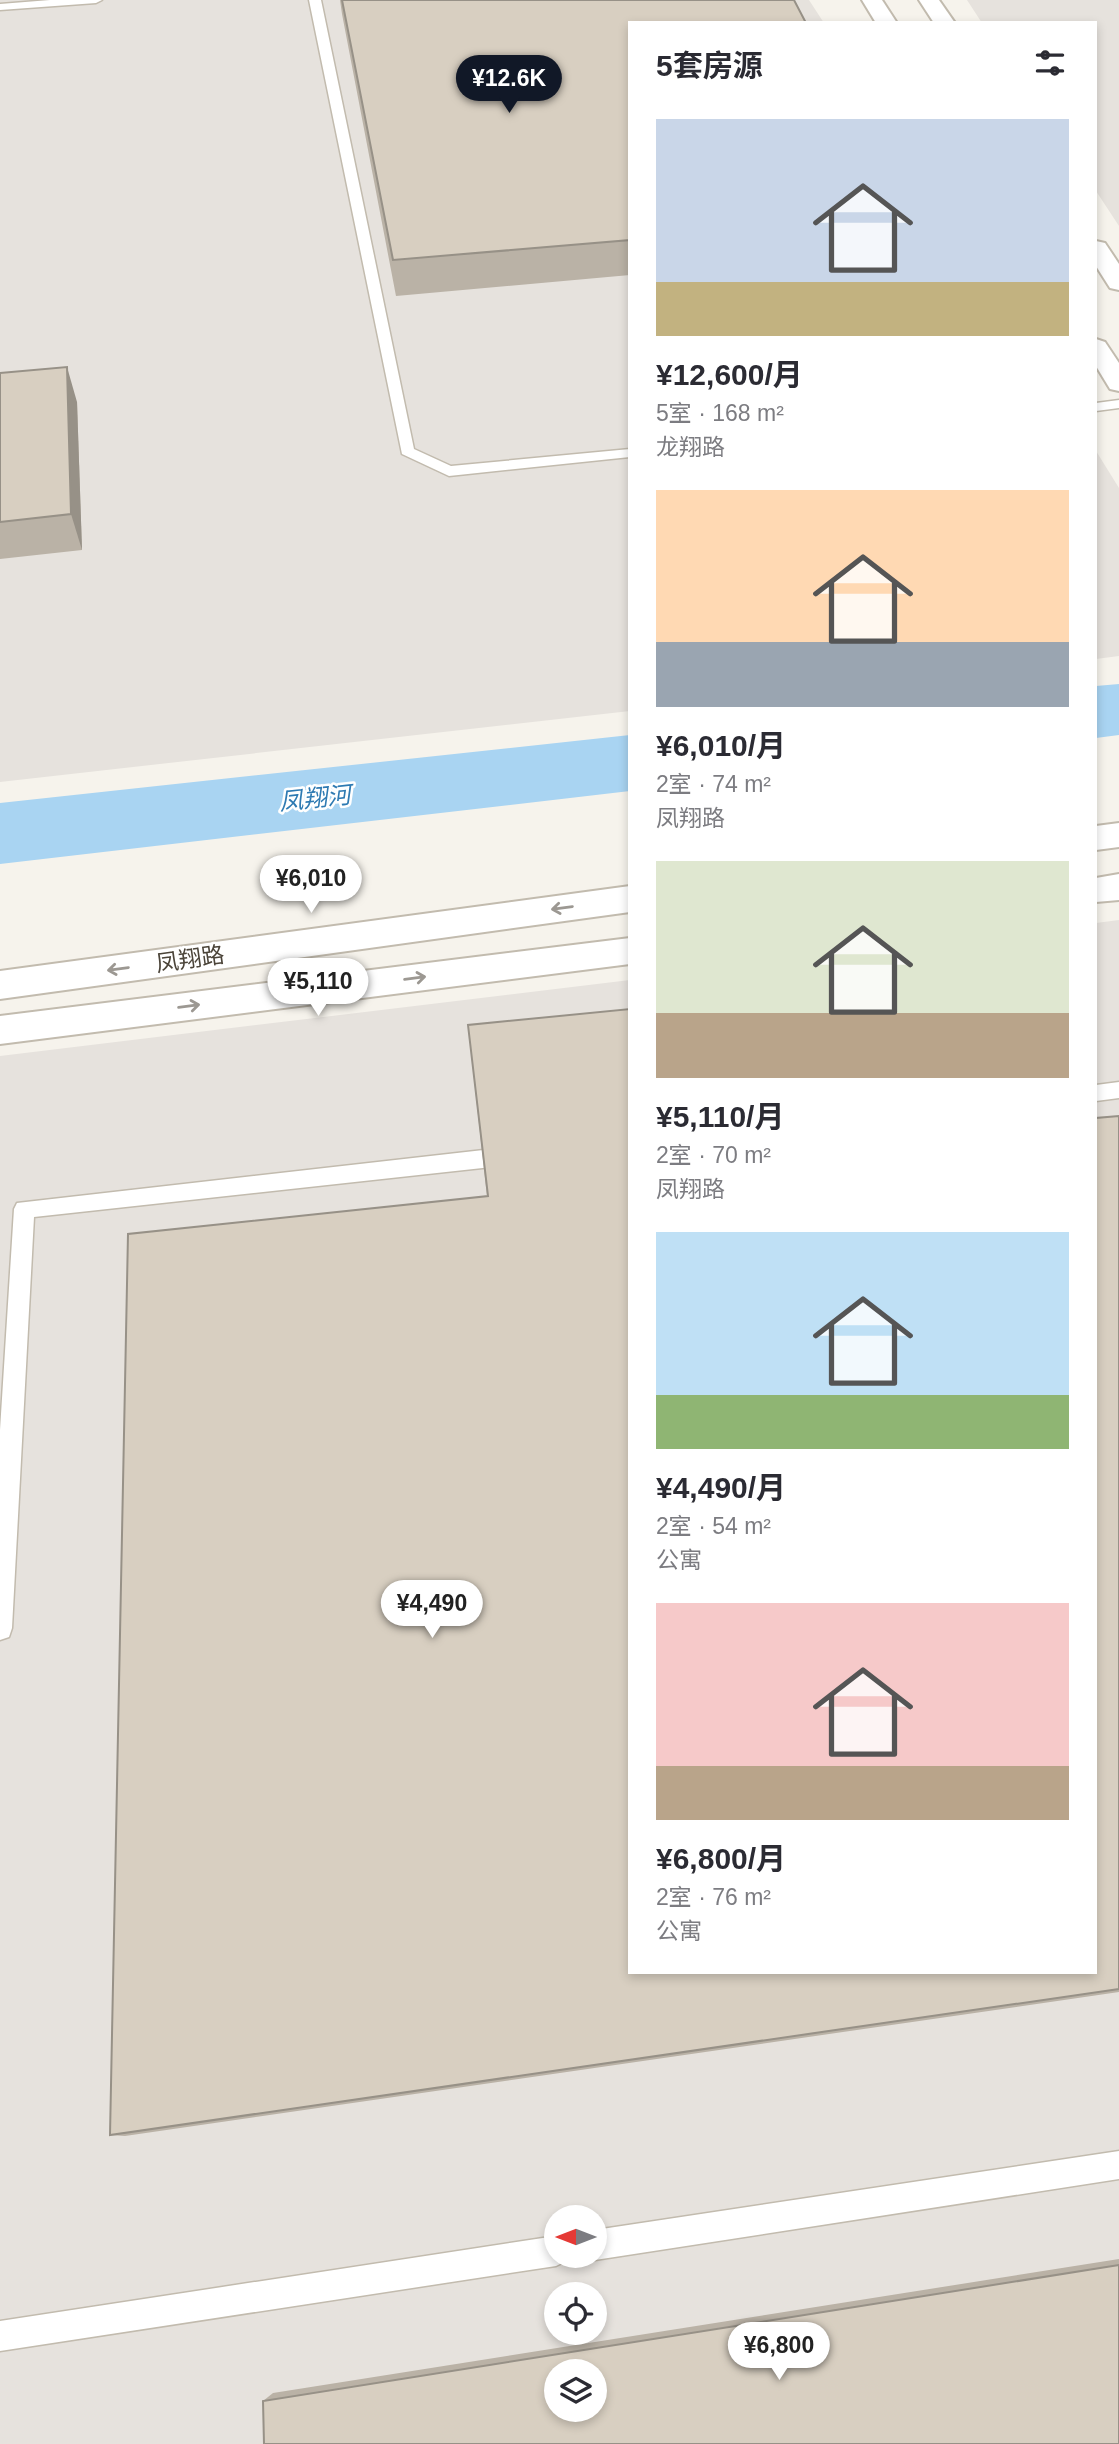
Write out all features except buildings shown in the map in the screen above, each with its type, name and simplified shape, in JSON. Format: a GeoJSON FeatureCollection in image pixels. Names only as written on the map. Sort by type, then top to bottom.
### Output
{"type":"FeatureCollection","features":[{"type":"Feature","properties":{"kind":"street"},"geometry":{"type":"LineString","coordinates":[[872,0],[886,21]]}},
{"type":"Feature","properties":{"kind":"street"},"geometry":{"type":"LineString","coordinates":[[929,0],[944,21]]}},
{"type":"Feature","properties":{"kind":"street"},"geometry":{"type":"LineString","coordinates":[[1097,250],[1119,283]]}},
{"type":"Feature","properties":{"kind":"street"},"geometry":{"type":"LineString","coordinates":[[1097,349],[1119,383]]}},
{"type":"Feature","properties":{"kind":"street"},"geometry":{"type":"LineString","coordinates":[[1097,838],[1119,835]]}},
{"type":"Feature","properties":{"kind":"street"},"geometry":{"type":"LineString","coordinates":[[1097,890],[1119,887]]}},
{"type":"Feature","properties":{"kind":"street","name":"凤翔路"},"geometry":{"type":"LineString","coordinates":[[0,985],[628,899]]}},
{"type":"Feature","properties":{"kind":"street","name":"凤翔路"},"geometry":{"type":"LineString","coordinates":[[0,1030],[628,951]]}},
{"type":"Feature","properties":{"kind":"lane"},"geometry":{"type":"LineString","coordinates":[[0,7],[96,0]]}},
{"type":"Feature","properties":{"kind":"lane"},"geometry":{"type":"LineString","coordinates":[[315,0],[407,451],[449,471],[628,453]]}},
{"type":"Feature","properties":{"kind":"lane"},"geometry":{"type":"LineString","coordinates":[[1097,407],[1119,404]]}},
{"type":"Feature","properties":{"kind":"lane"},"geometry":{"type":"LineString","coordinates":[[1097,1093],[1119,1090]]}},
{"type":"Feature","properties":{"kind":"lane"},"geometry":{"type":"LineString","coordinates":[[0,1628],[24,1209],[534,1154]]}},
{"type":"Feature","properties":{"kind":"lane"},"geometry":{"type":"LineString","coordinates":[[607,2243],[1119,2165]]}},
{"type":"Feature","properties":{"kind":"lane"},"geometry":{"type":"LineString","coordinates":[[0,2336],[544,2253]]}},
{"type":"Feature","properties":{"kind":"shaded area"},"geometry":{"type":"Polygon","coordinates":[[[0,0],[809,0],[823,21],[628,21],[628,711],[0,782],[0,0]]]}},
{"type":"Feature","properties":{"kind":"shaded area"},"geometry":{"type":"Polygon","coordinates":[[[967,0],[1119,0],[1119,226],[1097,193],[1097,21],[981,21],[967,0]]]}},
{"type":"Feature","properties":{"kind":"shaded area"},"geometry":{"type":"Polygon","coordinates":[[[1097,453],[1119,488],[1119,656],[1097,659],[1097,453]]]}},
{"type":"Feature","properties":{"kind":"shaded area"},"geometry":{"type":"Polygon","coordinates":[[[1119,920],[1119,2444],[0,2444],[0,1056],[628,980],[628,1974],[1097,1974],[1097,923],[1119,920]]]}},
{"type":"Feature","properties":{"kind":"water"},"geometry":{"type":"Polygon","coordinates":[[[1119,684],[1119,735],[1097,738],[1097,686],[1119,684]]]}},
{"type":"Feature","properties":{"kind":"water","name":"凤翔河"},"geometry":{"type":"Polygon","coordinates":[[[628,735],[628,791],[0,864],[0,803],[628,735]]]}}]}
